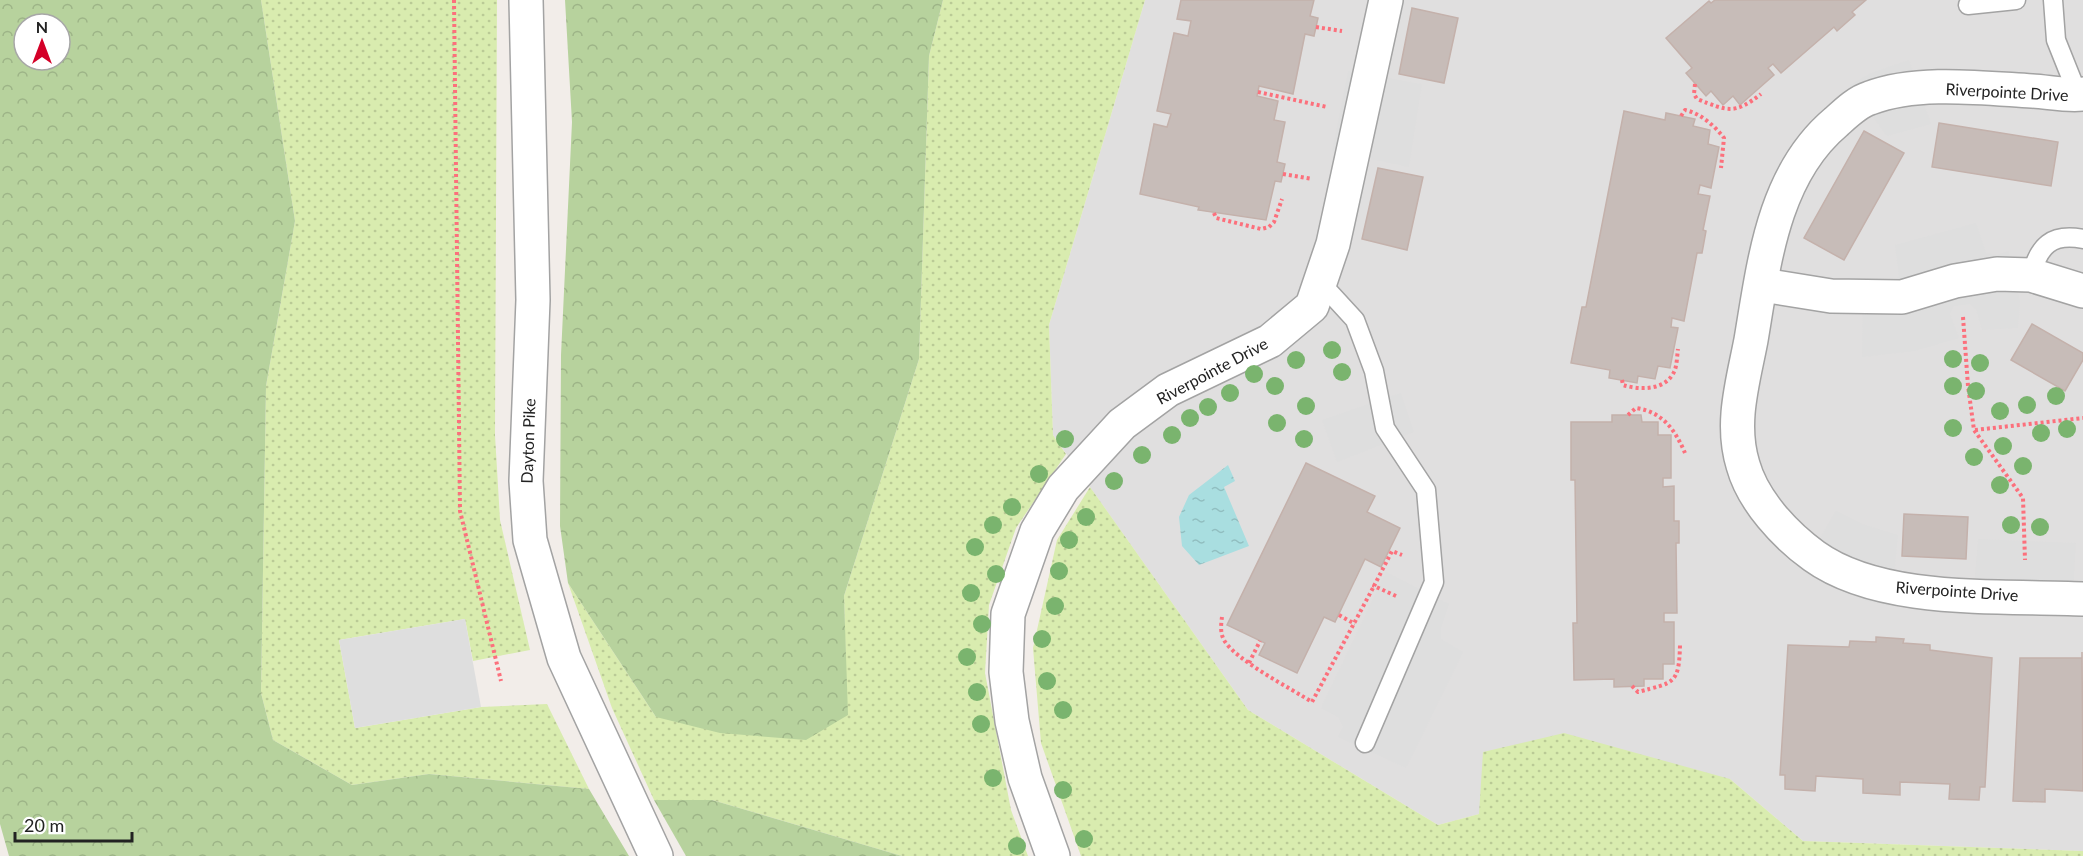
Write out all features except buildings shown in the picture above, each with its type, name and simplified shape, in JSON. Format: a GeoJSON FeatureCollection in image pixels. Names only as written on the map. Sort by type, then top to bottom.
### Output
{"type":"FeatureCollection","features":[{"type":"Feature","properties":{"kind":"street","name":"Dayton Pike"},"geometry":{"type":"LineString","coordinates":[[526,0],[533,300],[526,481],[530,540],[564,658],[656,856]]}},
{"type":"Feature","properties":{"kind":"street","name":"Riverpointe Drive"},"geometry":{"type":"LineString","coordinates":[[1053,856],[1025,778],[1012,721],[1006,672],[1008,614],[1037,531],[1063,488],[1122,424],[1168,390],[1270,341],[1312,306],[1334,244],[1386,0]]}},
{"type":"Feature","properties":{"kind":"street","name":"Riverpointe Drive"},"geometry":{"type":"LineString","coordinates":[[2080,95],[1974,87],[1909,90],[1869,98],[1827,130],[1809,149],[1775,216],[1735,425],[1743,467],[1764,508],[1815,557],[1851,576],[1909,591],[2083,599]]}},
{"type":"Feature","properties":{"kind":"street"},"geometry":{"type":"LineString","coordinates":[[1762,285],[1831,296],[1902,297],[1955,281],[1997,274],[2031,275],[2083,291]]}},
{"type":"Feature","properties":{"kind":"lane"},"geometry":{"type":"LineString","coordinates":[[1968,4],[2016,0]]}},
{"type":"Feature","properties":{"kind":"lane"},"geometry":{"type":"LineString","coordinates":[[2054,0],[2056,40],[2080,95]]}},
{"type":"Feature","properties":{"kind":"lane"},"geometry":{"type":"LineString","coordinates":[[2031,275],[2036,257],[2044,245],[2060,237],[2083,239]]}},
{"type":"Feature","properties":{"kind":"lane"},"geometry":{"type":"LineString","coordinates":[[1321,283],[1355,320],[1374,371],[1385,428],[1426,490],[1434,582],[1365,743]]}},
{"type":"Feature","properties":{"kind":"path"},"geometry":{"type":"LineString","coordinates":[[453,0],[460,511],[501,681]]}},
{"type":"Feature","properties":{"kind":"path"},"geometry":{"type":"LineString","coordinates":[[1316,27],[1345,31]]}},
{"type":"Feature","properties":{"kind":"path"},"geometry":{"type":"LineString","coordinates":[[1695,84],[1694,94],[1697,99],[1732,111],[1743,108],[1761,94]]}},
{"type":"Feature","properties":{"kind":"path"},"geometry":{"type":"LineString","coordinates":[[1258,92],[1338,109]]}},
{"type":"Feature","properties":{"kind":"path"},"geometry":{"type":"LineString","coordinates":[[1681,116],[1685,111],[1693,112],[1717,129],[1724,138],[1721,168]]}},
{"type":"Feature","properties":{"kind":"path"},"geometry":{"type":"LineString","coordinates":[[1283,174],[1322,181]]}},
{"type":"Feature","properties":{"kind":"path"},"geometry":{"type":"LineString","coordinates":[[1214,213],[1216,218],[1234,224],[1269,227],[1274,222],[1282,199]]}},
{"type":"Feature","properties":{"kind":"path"},"geometry":{"type":"LineString","coordinates":[[1955,281],[1964,322],[1968,386],[1974,430],[2024,498],[2026,596]]}},
{"type":"Feature","properties":{"kind":"path"},"geometry":{"type":"LineString","coordinates":[[1622,380],[1623,385],[1638,390],[1668,381],[1674,372],[1678,349]]}},
{"type":"Feature","properties":{"kind":"path"},"geometry":{"type":"LineString","coordinates":[[1628,415],[1636,408],[1646,409],[1666,420],[1675,430],[1685,453]]}},
{"type":"Feature","properties":{"kind":"path"},"geometry":{"type":"LineString","coordinates":[[1974,430],[2083,418]]}},
{"type":"Feature","properties":{"kind":"path"},"geometry":{"type":"LineString","coordinates":[[1222,617],[1221,628],[1224,641],[1249,663],[1312,702],[1392,551],[1408,557]]}},
{"type":"Feature","properties":{"kind":"path"},"geometry":{"type":"LineString","coordinates":[[1374,586],[1424,609]]}},
{"type":"Feature","properties":{"kind":"path"},"geometry":{"type":"LineString","coordinates":[[1339,615],[1355,624]]}},
{"type":"Feature","properties":{"kind":"path"},"geometry":{"type":"LineString","coordinates":[[1249,663],[1260,641]]}},
{"type":"Feature","properties":{"kind":"path"},"geometry":{"type":"LineString","coordinates":[[1632,686],[1638,692],[1664,685],[1675,678],[1679,669],[1680,645]]}},
{"type":"Feature","properties":{"kind":"shaded area"},"geometry":{"type":"Polygon","coordinates":[[[1145,0],[2083,0],[2083,851],[1803,841],[1730,779],[1479,814],[1438,825],[1248,710],[1053,435],[1049,325],[1145,0]]]}},
{"type":"Feature","properties":{"kind":"shaded area"},"geometry":{"type":"Polygon","coordinates":[[[1909,60],[1931,124],[1887,136],[1850,85],[1871,73],[1909,60]]]}},
{"type":"Feature","properties":{"kind":"shaded area"},"geometry":{"type":"Polygon","coordinates":[[[1348,71],[1422,84],[1409,167],[1332,151],[1348,71]]]}},
{"type":"Feature","properties":{"kind":"shaded area"},"geometry":{"type":"Polygon","coordinates":[[[1976,223],[1986,253],[1997,255],[2008,251],[2020,301],[2018,328],[1982,330],[1976,309],[1970,304],[1954,306],[1950,314],[1959,338],[1915,351],[1862,357],[1863,283],[1894,281],[1899,276],[1895,245],[1976,223]]]}},
{"type":"Feature","properties":{"kind":"shaded area"},"geometry":{"type":"Polygon","coordinates":[[[1401,393],[1414,432],[1337,462],[1322,420],[1401,393]]]}},
{"type":"Feature","properties":{"kind":"shaded area"},"geometry":{"type":"Polygon","coordinates":[[[1836,511],[1862,524],[1898,535],[1891,606],[1864,600],[1829,584],[1803,567],[1836,511]]]}},
{"type":"Feature","properties":{"kind":"shaded area"},"geometry":{"type":"Polygon","coordinates":[[[1978,539],[2076,543],[2072,614],[1972,609],[1978,539]]]}},
{"type":"Feature","properties":{"kind":"shaded area"},"geometry":{"type":"Polygon","coordinates":[[[1386,572],[1449,604],[1441,628],[1441,639],[1463,652],[1406,768],[1338,737],[1343,727],[1338,717],[1321,708],[1386,572]]]}},
{"type":"Feature","properties":{"kind":"shaded area"},"geometry":{"type":"Polygon","coordinates":[[[465,619],[481,707],[355,728],[339,640],[465,619]]]}},
{"type":"Feature","properties":{"kind":"green space"},"geometry":{"type":"Polygon","coordinates":[[[0,0],[261,0],[295,221],[266,386],[261,693],[273,740],[352,785],[429,774],[589,789],[629,856],[9,856],[0,824],[0,0]]]}},
{"type":"Feature","properties":{"kind":"green space"},"geometry":{"type":"Polygon","coordinates":[[[261,0],[497,0],[495,435],[500,520],[530,650],[473,661],[465,619],[339,640],[355,728],[481,707],[547,704],[589,789],[429,774],[352,785],[273,740],[261,693],[266,386],[295,221],[261,0]]]}},
{"type":"Feature","properties":{"kind":"green space"},"geometry":{"type":"Polygon","coordinates":[[[565,0],[943,0],[929,56],[919,359],[844,596],[848,715],[806,740],[720,733],[656,717],[568,583],[560,526],[561,355],[572,122],[565,0]]]}},
{"type":"Feature","properties":{"kind":"green space"},"geometry":{"type":"Polygon","coordinates":[[[943,0],[1145,0],[1049,325],[1053,435],[1066,454],[1016,528],[989,605],[985,673],[1011,810],[1028,856],[902,856],[712,800],[654,800],[612,708],[568,583],[656,717],[847,715],[844,596],[919,359],[929,56],[943,0]]]}},
{"type":"Feature","properties":{"kind":"green space"},"geometry":{"type":"Polygon","coordinates":[[[1090,487],[1248,710],[1438,825],[1479,814],[1483,752],[1564,733],[1730,779],[1803,841],[2083,851],[2083,856],[1081,856],[1041,743],[1033,648],[1057,540],[1090,487]]]}},
{"type":"Feature","properties":{"kind":"green space"},"geometry":{"type":"Polygon","coordinates":[[[654,800],[712,800],[902,856],[686,856],[654,800]]]}},
{"type":"Feature","properties":{"kind":"water"},"geometry":{"type":"Polygon","coordinates":[[[1228,465],[1235,481],[1224,487],[1249,546],[1199,565],[1182,546],[1179,517],[1189,495],[1228,465]]]}}]}
